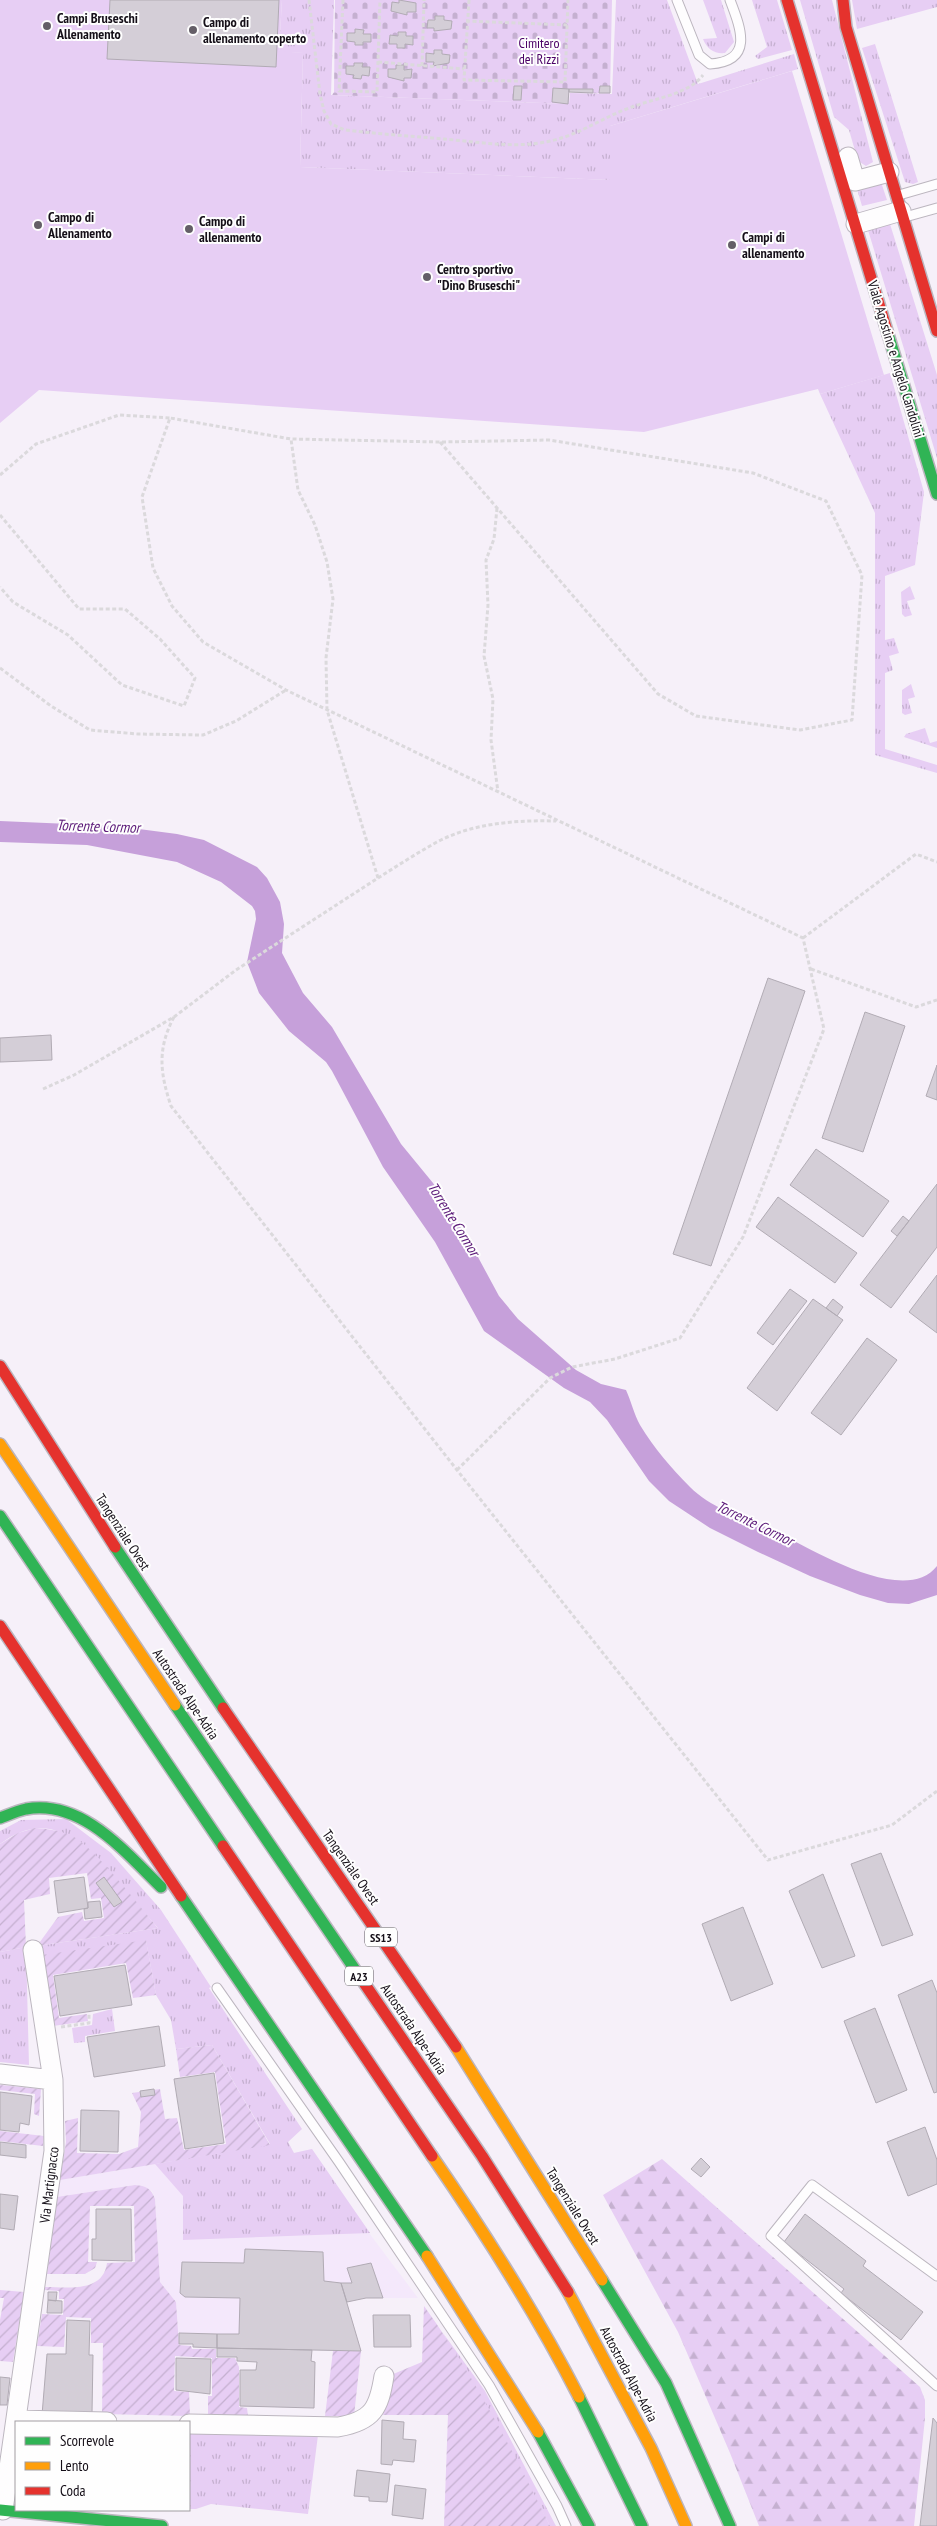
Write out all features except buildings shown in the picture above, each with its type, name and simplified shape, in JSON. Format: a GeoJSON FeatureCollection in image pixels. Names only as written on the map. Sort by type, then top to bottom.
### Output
{"type":"FeatureCollection","features":[{"type":"Feature","properties":{"kind":"main road","name":"Viale Agostino e Angelo Candolini"},"geometry":{"type":"LineString","coordinates":[[787,0],[937,494]]}},
{"type":"Feature","properties":{"kind":"main road"},"geometry":{"type":"LineString","coordinates":[[843,0],[846,27],[937,331]]}},
{"type":"Feature","properties":{"kind":"main road","name":"Tangenziale Ovest"},"geometry":{"type":"LineString","coordinates":[[0,1366],[160,1617],[444,2028],[666,2383],[730,2526]]}},
{"type":"Feature","properties":{"kind":"main road","name":"Autostrada Alpe-Adria"},"geometry":{"type":"LineString","coordinates":[[0,1444],[86,1575],[488,2164],[573,2299],[651,2448],[686,2526]]}},
{"type":"Feature","properties":{"kind":"main road"},"geometry":{"type":"LineString","coordinates":[[0,1516],[467,2206],[555,2350],[631,2500],[642,2526]]}},
{"type":"Feature","properties":{"kind":"main road"},"geometry":{"type":"LineString","coordinates":[[0,1626],[196,1919],[407,2226],[528,2413],[589,2526]]}},
{"type":"Feature","properties":{"kind":"main road"},"geometry":{"type":"LineString","coordinates":[[0,1818],[17,1810],[36,1808],[67,1812],[86,1820],[106,1833],[196,1919]]}},
{"type":"Feature","properties":{"kind":"main road","name":"Via Martignacco"},"geometry":{"type":"LineString","coordinates":[[1,2511],[162,2526]]}},
{"type":"Feature","properties":{"kind":"street","name":"Viale Agostino e Angelo Candolini"},"geometry":{"type":"LineString","coordinates":[[828,133],[843,142],[855,181],[889,172]]}},
{"type":"Feature","properties":{"kind":"street"},"geometry":{"type":"LineString","coordinates":[[856,224],[900,209]]}},
{"type":"Feature","properties":{"kind":"street","name":"Via Martignacco"},"geometry":{"type":"LineString","coordinates":[[16,2420],[54,2151],[53,2080],[33,1950]]}},
{"type":"Feature","properties":{"kind":"street"},"geometry":{"type":"LineString","coordinates":[[0,2074],[53,2080]]}},
{"type":"Feature","properties":{"kind":"street"},"geometry":{"type":"LineString","coordinates":[[190,2424],[350,2425],[369,2415],[376,2408],[380,2401],[384,2376]]}},
{"type":"Feature","properties":{"kind":"street"},"geometry":{"type":"LineString","coordinates":[[16,2420],[62,2421]]}},
{"type":"Feature","properties":{"kind":"street","name":"Via Martignacco"},"geometry":{"type":"LineString","coordinates":[[1,2511],[15,2426]]}},
{"type":"Feature","properties":{"kind":"lane"},"geometry":{"type":"LineString","coordinates":[[677,0],[699,55],[710,64],[727,62],[738,53],[742,36],[730,0]]}},
{"type":"Feature","properties":{"kind":"lane"},"geometry":{"type":"LineString","coordinates":[[900,209],[937,184]]}},
{"type":"Feature","properties":{"kind":"lane"},"geometry":{"type":"LineString","coordinates":[[900,209],[937,208]]}},
{"type":"Feature","properties":{"kind":"lane"},"geometry":{"type":"LineString","coordinates":[[217,1988],[339,2162],[490,2385],[557,2506],[566,2526]]}},
{"type":"Feature","properties":{"kind":"lane"},"geometry":{"type":"LineString","coordinates":[[937,2276],[812,2185],[771,2236],[937,2386]]}},
{"type":"Feature","properties":{"kind":"path"},"geometry":{"type":"LineString","coordinates":[[309,0],[320,94],[324,111],[331,124],[345,130],[495,144],[534,144],[551,141],[577,132],[629,108],[688,88],[698,81]]}},
{"type":"Feature","properties":{"kind":"path"},"geometry":{"type":"LineString","coordinates":[[343,0],[339,91],[376,92],[380,0]]}},
{"type":"Feature","properties":{"kind":"path"},"geometry":{"type":"LineString","coordinates":[[422,66],[424,0]]}},
{"type":"Feature","properties":{"kind":"path"},"geometry":{"type":"LineString","coordinates":[[469,0],[466,21],[464,80],[565,82],[568,0]]}},
{"type":"Feature","properties":{"kind":"path"},"geometry":{"type":"LineString","coordinates":[[466,21],[567,25]]}},
{"type":"Feature","properties":{"kind":"path"},"geometry":{"type":"LineString","coordinates":[[378,62],[464,69]]}},
{"type":"Feature","properties":{"kind":"path"},"geometry":{"type":"LineString","coordinates":[[0,475],[36,444],[119,415],[170,418],[291,439],[440,442],[549,440],[753,473],[826,501],[862,575],[852,720],[800,730],[790,729],[696,716],[658,694],[440,442]]}},
{"type":"Feature","properties":{"kind":"path"},"geometry":{"type":"LineString","coordinates":[[170,418],[142,497],[153,568],[172,606],[203,642],[286,690],[803,938]]}},
{"type":"Feature","properties":{"kind":"path"},"geometry":{"type":"LineString","coordinates":[[291,439],[298,490],[315,525],[327,562],[333,599],[326,658],[327,710],[378,878]]}},
{"type":"Feature","properties":{"kind":"path"},"geometry":{"type":"LineString","coordinates":[[497,507],[494,539],[486,560],[488,605],[484,656],[493,699],[491,740],[498,792]]}},
{"type":"Feature","properties":{"kind":"path"},"geometry":{"type":"LineString","coordinates":[[0,515],[79,609],[125,609],[160,639],[195,678],[184,706],[122,685],[68,635],[13,602],[0,587]]}},
{"type":"Feature","properties":{"kind":"path"},"geometry":{"type":"LineString","coordinates":[[0,668],[51,706],[90,730],[138,734],[203,735],[236,721],[286,690]]}},
{"type":"Feature","properties":{"kind":"path"},"geometry":{"type":"LineString","coordinates":[[43,1089],[74,1075],[174,1017],[236,970],[378,878],[438,842],[465,830],[495,824],[558,821]]}},
{"type":"Feature","properties":{"kind":"path"},"geometry":{"type":"LineString","coordinates":[[803,938],[916,854],[937,862]]}},
{"type":"Feature","properties":{"kind":"path"},"geometry":{"type":"LineString","coordinates":[[457,1470],[550,1378],[572,1367],[615,1359],[680,1338],[742,1237],[824,1030],[803,938]]}},
{"type":"Feature","properties":{"kind":"path"},"geometry":{"type":"LineString","coordinates":[[810,969],[916,1008],[937,1000]]}},
{"type":"Feature","properties":{"kind":"path"},"geometry":{"type":"LineString","coordinates":[[174,1017],[164,1036],[162,1061],[164,1084],[171,1106],[457,1470],[768,1860],[892,1825],[937,1791]]}},
{"type":"Feature","properties":{"kind":"path"},"geometry":{"type":"LineString","coordinates":[[46,2029],[89,2023],[90,2012]]}},
{"type":"Feature","properties":{"kind":"shaded area"},"geometry":{"type":"Polygon","coordinates":[[[288,2142],[294,2153],[312,2149],[372,2237],[418,2298],[366,2298],[347,2302],[361,2351],[193,2347],[193,2344],[179,2344],[176,2302],[160,2282],[155,2199],[152,2191],[135,2185],[57,2197],[60,2180],[288,2142]]]}},
{"type":"Feature","properties":{"kind":"green space","name":"Centro sportivo \"Dino Bruseschi\""},"geometry":{"type":"Polygon","coordinates":[[[0,0],[282,0],[279,51],[303,53],[300,167],[610,180],[610,126],[792,71],[884,375],[820,394],[818,389],[644,432],[39,390],[0,423],[0,0]]]}},
{"type":"Feature","properties":{"kind":"green space"},"geometry":{"type":"Polygon","coordinates":[[[282,0],[334,0],[331,95],[569,104],[570,93],[612,94],[616,0],[667,0],[698,84],[794,54],[798,69],[610,126],[610,180],[300,167],[303,53],[279,52],[282,0]]]}},
{"type":"Feature","properties":{"kind":"green space","name":"Cimitero dei Rizzi"},"geometry":{"type":"Polygon","coordinates":[[[335,0],[612,0],[610,94],[569,92],[569,104],[332,95],[334,92],[335,0]]]}},
{"type":"Feature","properties":{"kind":"green space"},"geometry":{"type":"Polygon","coordinates":[[[703,0],[721,0],[734,42],[725,53],[717,53],[711,50],[703,39],[717,38],[703,0]]]}},
{"type":"Feature","properties":{"kind":"green space"},"geometry":{"type":"Polygon","coordinates":[[[752,0],[777,0],[792,50],[758,59],[755,56],[767,47],[752,0]]]}},
{"type":"Feature","properties":{"kind":"green space"},"geometry":{"type":"Polygon","coordinates":[[[800,0],[832,0],[873,162],[866,166],[858,161],[849,130],[834,117],[800,0]]]}},
{"type":"Feature","properties":{"kind":"green space"},"geometry":{"type":"Polygon","coordinates":[[[852,0],[937,0],[937,7],[857,29],[852,0]]]}},
{"type":"Feature","properties":{"kind":"green space"},"geometry":{"type":"Polygon","coordinates":[[[875,44],[918,182],[913,184],[905,182],[862,48],[875,44]]]}},
{"type":"Feature","properties":{"kind":"green space"},"geometry":{"type":"Polygon","coordinates":[[[881,182],[887,200],[862,206],[857,189],[881,182]]]}},
{"type":"Feature","properties":{"kind":"green space"},"geometry":{"type":"Polygon","coordinates":[[[890,224],[937,375],[937,458],[868,230],[890,224]]]}},
{"type":"Feature","properties":{"kind":"green space"},"geometry":{"type":"Polygon","coordinates":[[[890,373],[924,492],[915,565],[885,576],[885,640],[894,638],[899,653],[889,656],[893,670],[885,673],[885,749],[937,765],[937,773],[875,755],[875,513],[820,394],[890,373]]]}},
{"type":"Feature","properties":{"kind":"green space"},"geometry":{"type":"Polygon","coordinates":[[[910,586],[915,599],[907,601],[912,615],[905,617],[902,614],[901,592],[910,586]]]}},
{"type":"Feature","properties":{"kind":"green space"},"geometry":{"type":"Polygon","coordinates":[[[911,684],[915,697],[908,699],[912,713],[905,715],[902,713],[902,690],[911,684]]]}},
{"type":"Feature","properties":{"kind":"green space"},"geometry":{"type":"Polygon","coordinates":[[[925,728],[930,743],[937,741],[937,748],[904,737],[906,734],[925,728]]]}},
{"type":"Feature","properties":{"kind":"green space"},"geometry":{"type":"Polygon","coordinates":[[[66,1819],[111,1853],[161,1910],[211,1987],[209,1988],[302,2129],[288,2142],[294,2153],[312,2149],[370,2233],[183,2240],[183,2196],[155,2164],[270,2144],[212,2045],[176,2049],[171,2020],[156,1995],[146,1941],[39,1956],[37,1946],[158,1928],[103,1865],[77,1842],[64,1834],[49,1829],[34,1829],[18,1833],[0,1844],[0,1831],[21,1820],[66,1819]]]}},
{"type":"Feature","properties":{"kind":"green space"},"geometry":{"type":"Polygon","coordinates":[[[35,1828],[63,1832],[81,1842],[104,1864],[158,1928],[37,1946],[58,1917],[82,1912],[84,1921],[104,1918],[101,1898],[91,1899],[87,1873],[49,1878],[50,1894],[24,1900],[26,1947],[0,1952],[0,1844],[18,1833],[35,1828]]]}},
{"type":"Feature","properties":{"kind":"green space"},"geometry":{"type":"Polygon","coordinates":[[[146,1940],[156,1995],[133,1998],[126,1963],[53,1975],[59,2018],[87,2014],[88,2021],[53,2026],[42,1955],[146,1940]]]}},
{"type":"Feature","properties":{"kind":"green space"},"geometry":{"type":"Polygon","coordinates":[[[26,1947],[29,2065],[0,2062],[0,1952],[26,1947]]]}},
{"type":"Feature","properties":{"kind":"green space"},"geometry":{"type":"Polygon","coordinates":[[[112,2009],[115,2031],[85,2036],[85,2042],[74,2043],[72,2028],[92,2025],[93,2014],[112,2009]]]}},
{"type":"Feature","properties":{"kind":"green space"},"geometry":{"type":"Polygon","coordinates":[[[212,2045],[270,2145],[60,2180],[66,2142],[65,2121],[78,2118],[77,2153],[119,2154],[138,2147],[141,2112],[132,2093],[160,2089],[165,2119],[177,2118],[184,2150],[226,2144],[215,2072],[180,2077],[176,2049],[212,2045]]]}},
{"type":"Feature","properties":{"kind":"green space"},"geometry":{"type":"Polygon","coordinates":[[[0,2085],[41,2089],[39,2116],[34,2114],[35,2094],[0,2090],[0,2085]]]}},
{"type":"Feature","properties":{"kind":"green space"},"geometry":{"type":"Polygon","coordinates":[[[0,2131],[44,2136],[43,2146],[0,2141],[0,2131]]]}},
{"type":"Feature","properties":{"kind":"green space"},"geometry":{"type":"Polygon","coordinates":[[[662,2159],[920,2387],[925,2400],[925,2418],[914,2526],[759,2526],[678,2332],[603,2195],[662,2159]]]}},
{"type":"Feature","properties":{"kind":"green space"},"geometry":{"type":"Polygon","coordinates":[[[135,2185],[148,2188],[155,2199],[160,2282],[176,2302],[179,2345],[191,2346],[192,2349],[216,2349],[216,2358],[235,2358],[239,2367],[239,2407],[247,2408],[248,2416],[208,2416],[208,2396],[212,2396],[212,2358],[175,2356],[174,2391],[189,2392],[190,2416],[102,2414],[103,2343],[91,2343],[91,2318],[66,2317],[64,2347],[37,2346],[42,2314],[63,2315],[64,2299],[59,2299],[59,2291],[45,2290],[45,2287],[74,2287],[92,2284],[104,2273],[107,2263],[135,2262],[134,2206],[90,2206],[88,2262],[97,2262],[95,2268],[85,2274],[47,2274],[57,2197],[135,2185]]]}},
{"type":"Feature","properties":{"kind":"green space"},"geometry":{"type":"Polygon","coordinates":[[[0,2290],[24,2292],[13,2362],[0,2361],[0,2320],[4,2298],[0,2298],[0,2290]]]}},
{"type":"Feature","properties":{"kind":"green space"},"geometry":{"type":"Polygon","coordinates":[[[424,2306],[476,2386],[550,2526],[444,2526],[448,2415],[383,2415],[391,2375],[422,2362],[424,2306]]]}},
{"type":"Feature","properties":{"kind":"green space"},"geometry":{"type":"Polygon","coordinates":[[[443,2333],[485,2391],[556,2526],[550,2526],[512,2453],[443,2333]]]}},
{"type":"Feature","properties":{"kind":"green space"},"geometry":{"type":"Polygon","coordinates":[[[333,2351],[361,2351],[354,2416],[325,2416],[333,2351]]]}},
{"type":"Feature","properties":{"kind":"green space"},"geometry":{"type":"Polygon","coordinates":[[[190,2432],[318,2435],[308,2514],[211,2504],[190,2509],[190,2432]]]}},
{"type":"Feature","properties":{"kind":"water","name":"Torrente Cormor"},"geometry":{"type":"Polygon","coordinates":[[[0,821],[116,826],[177,834],[204,840],[257,867],[267,878],[280,902],[284,924],[282,953],[303,993],[332,1027],[401,1144],[433,1183],[472,1246],[499,1296],[518,1319],[576,1370],[601,1384],[626,1390],[640,1425],[657,1450],[699,1495],[720,1508],[777,1532],[813,1551],[858,1571],[882,1578],[904,1581],[922,1577],[937,1566],[937,1595],[909,1604],[888,1603],[860,1595],[810,1576],[758,1552],[710,1528],[669,1501],[649,1481],[607,1420],[590,1402],[564,1388],[484,1331],[435,1242],[383,1167],[332,1071],[326,1062],[289,1031],[259,993],[247,962],[256,919],[252,906],[221,882],[177,862],[87,845],[0,842],[0,821]]]}},
{"type":"Feature","properties":{"kind":"traffic: fast"},"geometry":{"type":"LineString","coordinates":[[888,334],[937,494]]}},
{"type":"Feature","properties":{"kind":"traffic: fast"},"geometry":{"type":"LineString","coordinates":[[0,1516],[223,1846]]}},
{"type":"Feature","properties":{"kind":"traffic: fast"},"geometry":{"type":"LineString","coordinates":[[115,1547],[223,1708]]}},
{"type":"Feature","properties":{"kind":"traffic: fast"},"geometry":{"type":"LineString","coordinates":[[175,1705],[360,1977]]}},
{"type":"Feature","properties":{"kind":"traffic: fast"},"geometry":{"type":"LineString","coordinates":[[0,1818],[26,1809],[46,1808],[66,1812],[84,1820],[101,1831],[161,1887]]}},
{"type":"Feature","properties":{"kind":"traffic: fast"},"geometry":{"type":"LineString","coordinates":[[181,1896],[427,2256]]}},
{"type":"Feature","properties":{"kind":"traffic: fast"},"geometry":{"type":"LineString","coordinates":[[602,2280],[666,2383],[730,2526]]}},
{"type":"Feature","properties":{"kind":"traffic: fast"},"geometry":{"type":"LineString","coordinates":[[579,2397],[642,2526]]}},
{"type":"Feature","properties":{"kind":"traffic: fast"},"geometry":{"type":"LineString","coordinates":[[538,2432],[589,2526]]}},
{"type":"Feature","properties":{"kind":"traffic: fast"},"geometry":{"type":"LineString","coordinates":[[0,2510],[162,2526]]}},
{"type":"Feature","properties":{"kind":"traffic: slow"},"geometry":{"type":"LineString","coordinates":[[0,1444],[175,1705]]}},
{"type":"Feature","properties":{"kind":"traffic: slow"},"geometry":{"type":"LineString","coordinates":[[456,2047],[602,2280]]}},
{"type":"Feature","properties":{"kind":"traffic: slow"},"geometry":{"type":"LineString","coordinates":[[432,2156],[509,2274],[579,2397]]}},
{"type":"Feature","properties":{"kind":"traffic: slow"},"geometry":{"type":"LineString","coordinates":[[427,2256],[538,2432]]}},
{"type":"Feature","properties":{"kind":"traffic: slow"},"geometry":{"type":"LineString","coordinates":[[568,2292],[651,2448],[686,2526]]}},
{"type":"Feature","properties":{"kind":"traffic: jam"},"geometry":{"type":"LineString","coordinates":[[787,0],[888,334]]}},
{"type":"Feature","properties":{"kind":"traffic: jam"},"geometry":{"type":"LineString","coordinates":[[843,0],[846,27],[937,331]]}},
{"type":"Feature","properties":{"kind":"traffic: jam"},"geometry":{"type":"LineString","coordinates":[[0,1366],[115,1547]]}},
{"type":"Feature","properties":{"kind":"traffic: jam"},"geometry":{"type":"LineString","coordinates":[[0,1626],[181,1896]]}},
{"type":"Feature","properties":{"kind":"traffic: jam"},"geometry":{"type":"LineString","coordinates":[[223,1708],[456,2047]]}},
{"type":"Feature","properties":{"kind":"traffic: jam"},"geometry":{"type":"LineString","coordinates":[[223,1846],[432,2156]]}},
{"type":"Feature","properties":{"kind":"traffic: jam"},"geometry":{"type":"LineString","coordinates":[[360,1977],[482,2156],[568,2292]]}},
{"type":"Feature","properties":{"kind":"place","name":"Campi Bruseschi Allenamento"},"geometry":{"type":"Point","coordinates":[47,26]}},
{"type":"Feature","properties":{"kind":"place","name":"Campo di allenamento coperto"},"geometry":{"type":"Point","coordinates":[193,30]}},
{"type":"Feature","properties":{"kind":"place","name":"Campo di Allenamento"},"geometry":{"type":"Point","coordinates":[38,225]}},
{"type":"Feature","properties":{"kind":"place","name":"Campo di allenamento"},"geometry":{"type":"Point","coordinates":[189,229]}},
{"type":"Feature","properties":{"kind":"place","name":"Campi di allenamento"},"geometry":{"type":"Point","coordinates":[732,245]}},
{"type":"Feature","properties":{"kind":"place","name":"Centro sportivo \"Dino Bruseschi\""},"geometry":{"type":"Point","coordinates":[427,277]}}]}
